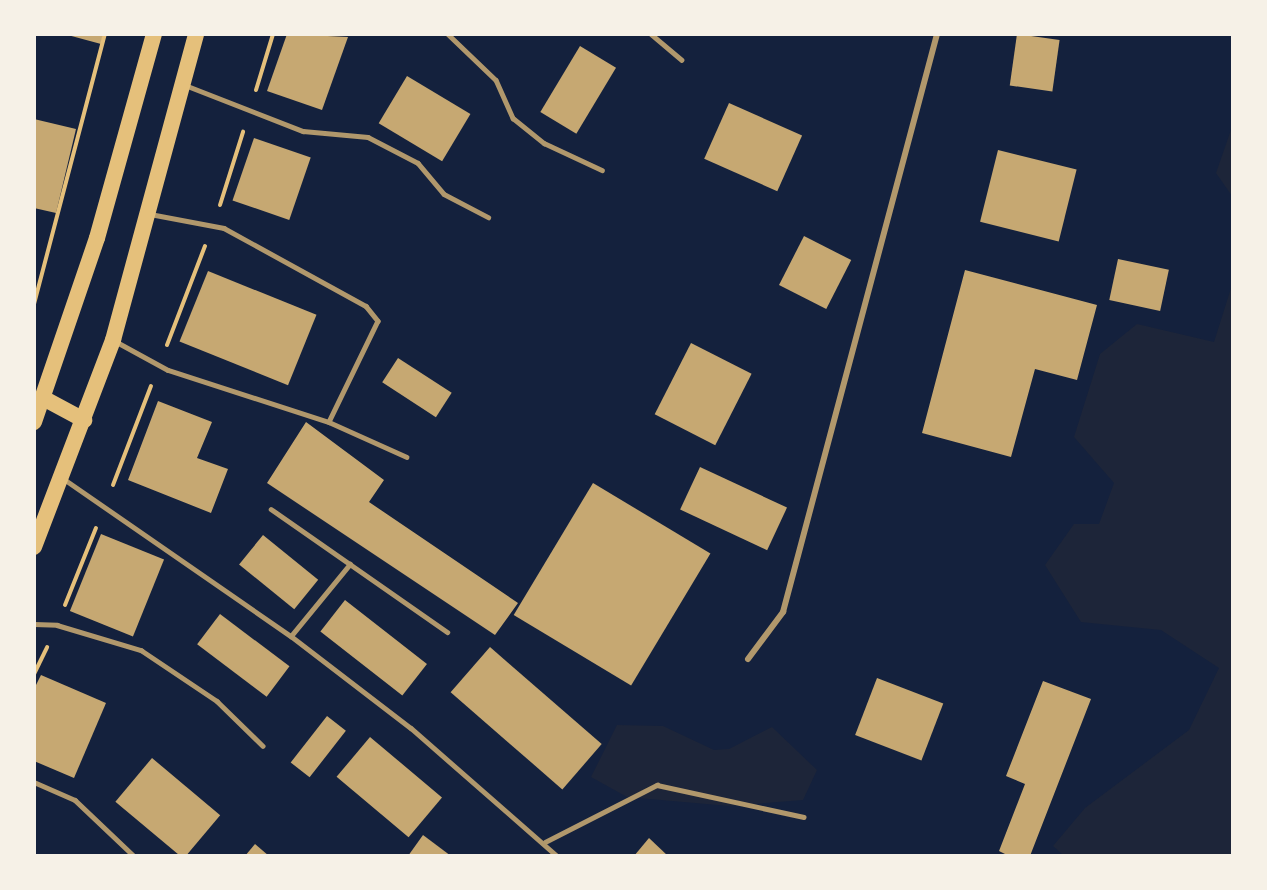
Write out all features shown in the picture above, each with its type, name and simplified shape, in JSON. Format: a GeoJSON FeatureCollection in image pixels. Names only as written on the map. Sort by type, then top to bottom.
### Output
{"type":"FeatureCollection","features":[{"type":"Feature","properties":{"kind":"highway"},"geometry":{"type":"LineString","coordinates":[[34,422],[39,396],[97,238],[154,34]]}},
{"type":"Feature","properties":{"kind":"highway"},"geometry":{"type":"LineString","coordinates":[[34,547],[64,479],[113,340],[196,34]]}},
{"type":"Feature","properties":{"kind":"highway"},"geometry":{"type":"LineString","coordinates":[[39,396],[84,420]]}},
{"type":"Feature","properties":{"kind":"street"},"geometry":{"type":"LineString","coordinates":[[748,659],[783,612],[937,34]]}},
{"type":"Feature","properties":{"kind":"lane"},"geometry":{"type":"LineString","coordinates":[[448,34],[496,80],[513,118],[544,143],[602,170]]}},
{"type":"Feature","properties":{"kind":"lane"},"geometry":{"type":"LineString","coordinates":[[651,34],[682,60]]}},
{"type":"Feature","properties":{"kind":"lane"},"geometry":{"type":"LineString","coordinates":[[183,84],[303,131],[368,137],[418,163],[444,194],[488,217]]}},
{"type":"Feature","properties":{"kind":"lane"},"geometry":{"type":"LineString","coordinates":[[149,213],[224,228],[366,306],[378,321],[329,422]]}},
{"type":"Feature","properties":{"kind":"lane"},"geometry":{"type":"LineString","coordinates":[[113,340],[168,370],[329,422],[407,457]]}},
{"type":"Feature","properties":{"kind":"lane"},"geometry":{"type":"LineString","coordinates":[[64,479],[291,636],[411,728],[545,842],[557,855]]}},
{"type":"Feature","properties":{"kind":"lane"},"geometry":{"type":"LineString","coordinates":[[272,509],[447,632]]}},
{"type":"Feature","properties":{"kind":"lane"},"geometry":{"type":"LineString","coordinates":[[291,636],[350,564]]}},
{"type":"Feature","properties":{"kind":"lane"},"geometry":{"type":"LineString","coordinates":[[34,624],[57,625],[141,650],[217,701],[263,746]]}},
{"type":"Feature","properties":{"kind":"lane"},"geometry":{"type":"LineString","coordinates":[[34,782],[75,800],[134,855]]}},
{"type":"Feature","properties":{"kind":"lane"},"geometry":{"type":"LineString","coordinates":[[545,842],[657,785],[804,817]]}},
{"type":"Feature","properties":{"kind":"path"},"geometry":{"type":"LineString","coordinates":[[34,304],[105,34]]}},
{"type":"Feature","properties":{"kind":"shaded area"},"geometry":{"type":"Polygon","coordinates":[[[1232,127],[1232,196],[1216,173],[1232,127]]]}},
{"type":"Feature","properties":{"kind":"shaded area"},"geometry":{"type":"Polygon","coordinates":[[[1232,285],[1232,855],[1063,855],[1053,846],[1085,808],[1189,730],[1219,668],[1161,630],[1081,622],[1045,565],[1074,524],[1099,524],[1114,483],[1074,437],[1100,354],[1137,324],[1214,342],[1232,285]]]}},
{"type":"Feature","properties":{"kind":"shaded area"},"geometry":{"type":"Polygon","coordinates":[[[617,725],[663,726],[714,750],[729,749],[772,727],[817,770],[803,800],[729,806],[627,797],[591,777],[617,725]]]}},
{"type":"Feature","properties":{"kind":"building"},"geometry":{"type":"Polygon","coordinates":[[[64,34],[103,34],[101,44],[64,34]]]}},
{"type":"Feature","properties":{"kind":"building"},"geometry":{"type":"Polygon","coordinates":[[[287,34],[348,37],[322,110],[267,91],[287,34]]]}},
{"type":"Feature","properties":{"kind":"building"},"geometry":{"type":"Polygon","coordinates":[[[1017,34],[1060,40],[1052,91],[1010,85],[1017,34]]]}},
{"type":"Feature","properties":{"kind":"building"},"geometry":{"type":"Polygon","coordinates":[[[580,46],[616,68],[576,134],[540,112],[580,46]]]}},
{"type":"Feature","properties":{"kind":"building"},"geometry":{"type":"Polygon","coordinates":[[[407,76],[470,114],[442,161],[379,123],[407,76]]]}},
{"type":"Feature","properties":{"kind":"building"},"geometry":{"type":"Polygon","coordinates":[[[729,103],[802,136],[777,191],[704,159],[729,103]]]}},
{"type":"Feature","properties":{"kind":"building"},"geometry":{"type":"Polygon","coordinates":[[[34,119],[76,129],[56,213],[34,208],[34,119]]]}},
{"type":"Feature","properties":{"kind":"building"},"geometry":{"type":"Polygon","coordinates":[[[254,138],[311,158],[289,220],[233,200],[254,138]]]}},
{"type":"Feature","properties":{"kind":"building"},"geometry":{"type":"Polygon","coordinates":[[[998,150],[1077,170],[1059,241],[980,222],[998,150]]]}},
{"type":"Feature","properties":{"kind":"building"},"geometry":{"type":"Polygon","coordinates":[[[804,236],[851,260],[826,309],[779,285],[804,236]]]}},
{"type":"Feature","properties":{"kind":"building"},"geometry":{"type":"Polygon","coordinates":[[[1118,259],[1169,270],[1160,311],[1109,300],[1118,259]]]}},
{"type":"Feature","properties":{"kind":"building"},"geometry":{"type":"Polygon","coordinates":[[[965,270],[1097,305],[1077,380],[1035,369],[1011,457],[922,433],[965,270]]]}},
{"type":"Feature","properties":{"kind":"building"},"geometry":{"type":"Polygon","coordinates":[[[208,271],[316,315],[288,385],[180,341],[208,271]]]}},
{"type":"Feature","properties":{"kind":"building"},"geometry":{"type":"Polygon","coordinates":[[[691,343],[752,374],[715,445],[655,414],[691,343]]]}},
{"type":"Feature","properties":{"kind":"building"},"geometry":{"type":"Polygon","coordinates":[[[398,358],[452,393],[436,417],[382,382],[398,358]]]}},
{"type":"Feature","properties":{"kind":"building"},"geometry":{"type":"Polygon","coordinates":[[[158,401],[212,422],[197,458],[228,469],[211,513],[128,480],[158,401]]]}},
{"type":"Feature","properties":{"kind":"building"},"geometry":{"type":"Polygon","coordinates":[[[306,422],[384,480],[369,502],[518,603],[495,635],[267,483],[306,422]]]}},
{"type":"Feature","properties":{"kind":"building"},"geometry":{"type":"Polygon","coordinates":[[[700,467],[787,508],[767,550],[680,510],[700,467]]]}},
{"type":"Feature","properties":{"kind":"building"},"geometry":{"type":"Polygon","coordinates":[[[593,483],[710,554],[631,686],[514,615],[593,483]]]}},
{"type":"Feature","properties":{"kind":"building"},"geometry":{"type":"Polygon","coordinates":[[[101,534],[164,559],[133,636],[70,611],[101,534]]]}},
{"type":"Feature","properties":{"kind":"building"},"geometry":{"type":"Polygon","coordinates":[[[263,535],[318,580],[294,609],[239,565],[263,535]]]}},
{"type":"Feature","properties":{"kind":"building"},"geometry":{"type":"Polygon","coordinates":[[[345,600],[427,664],[402,696],[320,632],[345,600]]]}},
{"type":"Feature","properties":{"kind":"building"},"geometry":{"type":"Polygon","coordinates":[[[220,614],[289,666],[267,697],[197,644],[220,614]]]}},
{"type":"Feature","properties":{"kind":"building"},"geometry":{"type":"Polygon","coordinates":[[[490,647],[602,744],[562,789],[451,692],[490,647]]]}},
{"type":"Feature","properties":{"kind":"building"},"geometry":{"type":"Polygon","coordinates":[[[41,675],[106,703],[74,778],[34,761],[34,689],[41,675]]]}},
{"type":"Feature","properties":{"kind":"building"},"geometry":{"type":"Polygon","coordinates":[[[877,678],[943,703],[921,760],[855,735],[877,678]]]}},
{"type":"Feature","properties":{"kind":"building"},"geometry":{"type":"Polygon","coordinates":[[[1043,681],[1091,699],[1030,856],[1009,856],[999,851],[1025,784],[1006,776],[1043,681]]]}},
{"type":"Feature","properties":{"kind":"building"},"geometry":{"type":"Polygon","coordinates":[[[327,716],[346,731],[310,777],[291,762],[327,716]]]}},
{"type":"Feature","properties":{"kind":"building"},"geometry":{"type":"Polygon","coordinates":[[[370,737],[442,797],[409,837],[337,777],[370,737]]]}},
{"type":"Feature","properties":{"kind":"building"},"geometry":{"type":"Polygon","coordinates":[[[152,758],[220,815],[186,856],[180,856],[115,802],[152,758]]]}},
{"type":"Feature","properties":{"kind":"building"},"geometry":{"type":"Polygon","coordinates":[[[423,835],[451,856],[408,856],[423,835]]]}},
{"type":"Feature","properties":{"kind":"building"},"geometry":{"type":"Polygon","coordinates":[[[649,838],[668,856],[634,856],[649,838]]]}},
{"type":"Feature","properties":{"kind":"building"},"geometry":{"type":"Polygon","coordinates":[[[255,844],[269,856],[245,856],[255,844]]]}}]}
